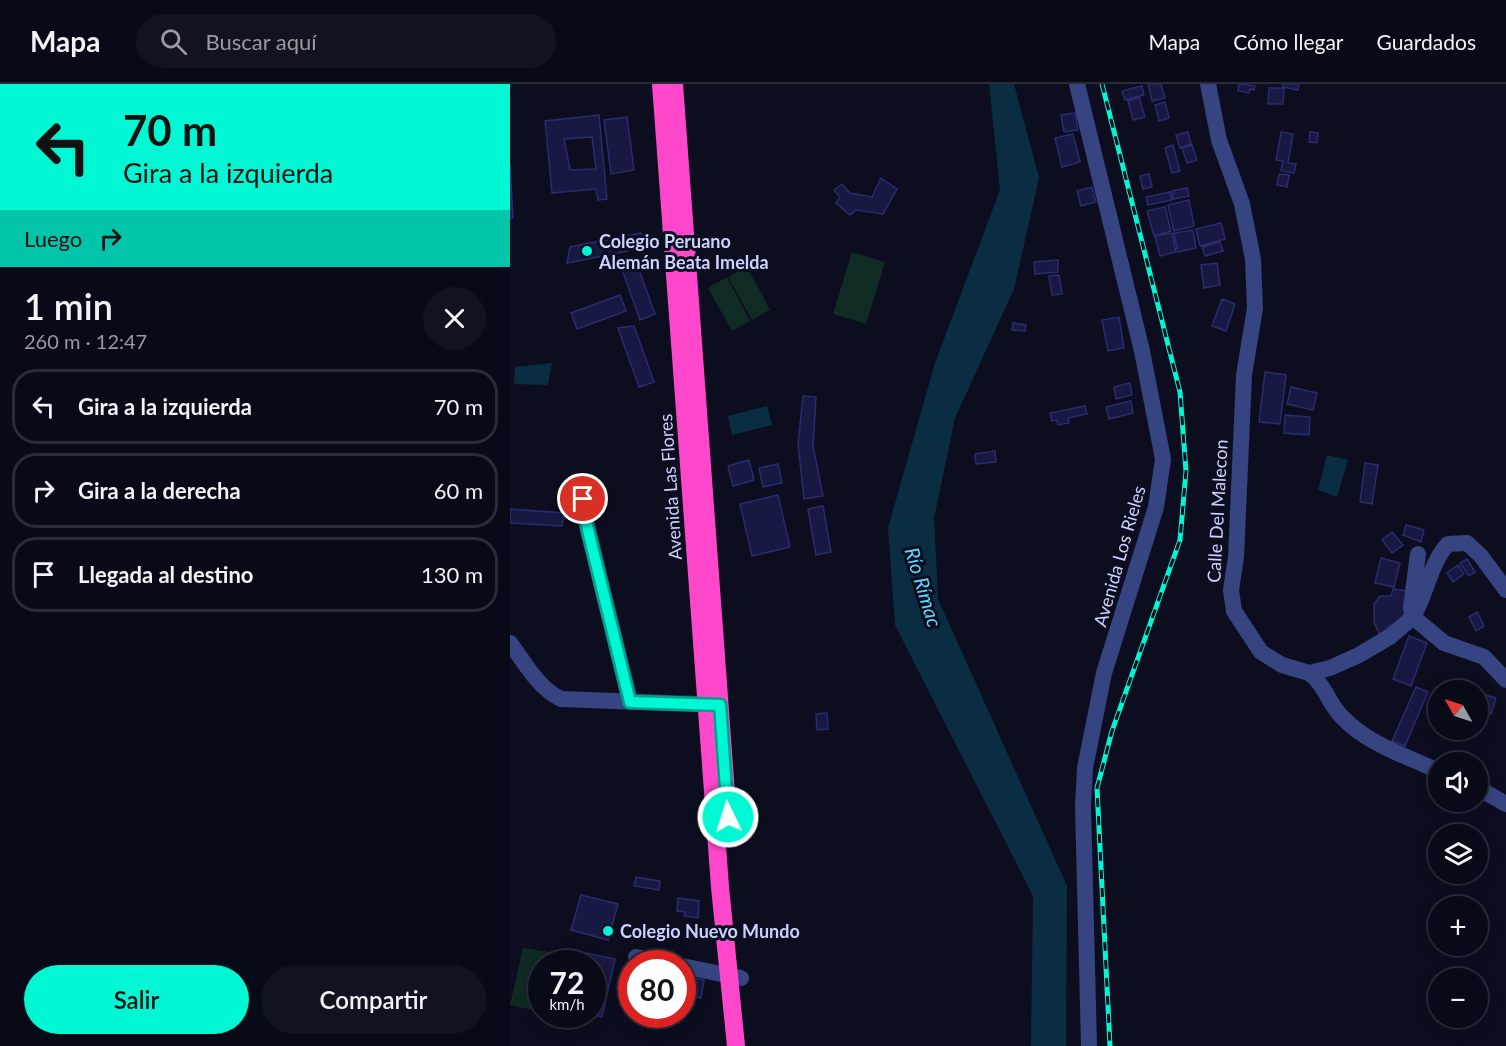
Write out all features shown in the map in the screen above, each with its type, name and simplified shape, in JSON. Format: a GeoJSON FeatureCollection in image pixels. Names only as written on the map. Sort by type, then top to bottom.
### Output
{"type":"FeatureCollection","features":[{"type":"Feature","properties":{"kind":"highway","name":"Avenida Las Flores"},"geometry":{"type":"LineString","coordinates":[[661,84],[695,459],[735,976]]}},
{"type":"Feature","properties":{"kind":"highway","name":"Avenida Las Flores"},"geometry":{"type":"LineString","coordinates":[[674,84],[695,459]]}},
{"type":"Feature","properties":{"kind":"highway"},"geometry":{"type":"LineString","coordinates":[[735,976],[736,1046]]}},
{"type":"Feature","properties":{"kind":"highway"},"geometry":{"type":"LineString","coordinates":[[735,976],[747,1046]]}},
{"type":"Feature","properties":{"kind":"street","name":"Avenida Los Rieles"},"geometry":{"type":"LineString","coordinates":[[1077,84],[1142,351],[1163,459],[1156,507],[1104,674],[1085,768],[1089,1046]]}},
{"type":"Feature","properties":{"kind":"street","name":"Calle Del Malecon"},"geometry":{"type":"LineString","coordinates":[[1208,84],[1219,140],[1242,204],[1253,259],[1255,298],[1244,375],[1236,557],[1231,590],[1234,610],[1261,652],[1282,665],[1309,673]]}},
{"type":"Feature","properties":{"kind":"street"},"geometry":{"type":"LineString","coordinates":[[583,499],[587,526],[630,702]]}},
{"type":"Feature","properties":{"kind":"street"},"geometry":{"type":"LineString","coordinates":[[1309,673],[1330,668],[1359,655],[1391,636],[1413,617],[1430,584],[1436,558],[1448,544],[1467,543],[1506,590]]}},
{"type":"Feature","properties":{"kind":"street"},"geometry":{"type":"LineString","coordinates":[[1418,554],[1412,598],[1413,617],[1444,642],[1484,657],[1506,680]]}},
{"type":"Feature","properties":{"kind":"street"},"geometry":{"type":"LineString","coordinates":[[510,643],[550,694],[561,699],[714,705]]}},
{"type":"Feature","properties":{"kind":"street"},"geometry":{"type":"LineString","coordinates":[[1309,673],[1325,687],[1334,709],[1360,733],[1378,745],[1428,767]]}},
{"type":"Feature","properties":{"kind":"street"},"geometry":{"type":"LineString","coordinates":[[1488,794],[1506,804]]}},
{"type":"Feature","properties":{"kind":"street"},"geometry":{"type":"LineString","coordinates":[[696,969],[735,976]]}},
{"type":"Feature","properties":{"kind":"green space"},"geometry":{"type":"Polygon","coordinates":[[[852,252],[885,262],[866,324],[833,314],[852,252]]]}},
{"type":"Feature","properties":{"kind":"green space"},"geometry":{"type":"Polygon","coordinates":[[[747,266],[770,310],[752,320],[728,277],[747,266]]]}},
{"type":"Feature","properties":{"kind":"green space"},"geometry":{"type":"Polygon","coordinates":[[[727,277],[750,321],[732,331],[708,288],[727,277]]]}},
{"type":"Feature","properties":{"kind":"green space"},"geometry":{"type":"Polygon","coordinates":[[[523,948],[536,950],[528,950],[528,1009],[510,1005],[523,948]]]}},
{"type":"Feature","properties":{"kind":"water","name":"Río Rímac"},"geometry":{"type":"Polygon","coordinates":[[[989,84],[1014,84],[1039,178],[1014,289],[955,418],[934,518],[938,599],[1067,886],[1066,1046],[1031,1046],[1033,896],[895,625],[888,528],[935,363],[1000,190],[989,84]]]}},
{"type":"Feature","properties":{"kind":"water"},"geometry":{"type":"Polygon","coordinates":[[[552,363],[548,385],[514,384],[515,367],[552,363]]]}},
{"type":"Feature","properties":{"kind":"water"},"geometry":{"type":"Polygon","coordinates":[[[767,406],[772,425],[732,435],[728,416],[767,406]]]}},
{"type":"Feature","properties":{"kind":"water"},"geometry":{"type":"Polygon","coordinates":[[[1327,455],[1348,460],[1337,497],[1318,490],[1327,455]]]}},
{"type":"Feature","properties":{"kind":"building"},"geometry":{"type":"Polygon","coordinates":[[[1148,84],[1161,84],[1165,98],[1152,101],[1148,84]]]}},
{"type":"Feature","properties":{"kind":"building"},"geometry":{"type":"Polygon","coordinates":[[[1239,84],[1255,86],[1254,90],[1250,89],[1249,93],[1238,91],[1239,84]]]}},
{"type":"Feature","properties":{"kind":"building"},"geometry":{"type":"Polygon","coordinates":[[[1282,84],[1299,84],[1298,90],[1283,87],[1282,84]]]}},
{"type":"Feature","properties":{"kind":"building"},"geometry":{"type":"Polygon","coordinates":[[[1142,86],[1144,95],[1125,100],[1122,91],[1142,86]]]}},
{"type":"Feature","properties":{"kind":"building"},"geometry":{"type":"Polygon","coordinates":[[[1269,88],[1284,88],[1283,104],[1268,104],[1269,88]]]}},
{"type":"Feature","properties":{"kind":"building"},"geometry":{"type":"Polygon","coordinates":[[[1139,97],[1145,117],[1133,120],[1128,101],[1139,97]]]}},
{"type":"Feature","properties":{"kind":"building"},"geometry":{"type":"Polygon","coordinates":[[[1165,102],[1169,118],[1159,121],[1155,105],[1165,102]]]}},
{"type":"Feature","properties":{"kind":"building"},"geometry":{"type":"Polygon","coordinates":[[[1075,113],[1078,130],[1064,132],[1061,115],[1075,113]]]}},
{"type":"Feature","properties":{"kind":"building"},"geometry":{"type":"Polygon","coordinates":[[[599,115],[607,199],[598,200],[596,189],[552,193],[545,121],[599,115]],[[592,137],[564,139],[570,170],[596,169],[592,137]]]}},
{"type":"Feature","properties":{"kind":"building"},"geometry":{"type":"Polygon","coordinates":[[[627,117],[634,170],[611,174],[604,120],[627,117]]]}},
{"type":"Feature","properties":{"kind":"building"},"geometry":{"type":"Polygon","coordinates":[[[1188,132],[1191,144],[1180,148],[1176,135],[1188,132]]]}},
{"type":"Feature","properties":{"kind":"building"},"geometry":{"type":"Polygon","coordinates":[[[1281,132],[1293,134],[1288,163],[1296,164],[1294,173],[1281,171],[1283,161],[1276,160],[1281,132]]]}},
{"type":"Feature","properties":{"kind":"building"},"geometry":{"type":"Polygon","coordinates":[[[1310,132],[1318,133],[1317,143],[1309,142],[1310,132]]]}},
{"type":"Feature","properties":{"kind":"building"},"geometry":{"type":"Polygon","coordinates":[[[1073,134],[1080,162],[1062,167],[1055,138],[1073,134]]]}},
{"type":"Feature","properties":{"kind":"building"},"geometry":{"type":"Polygon","coordinates":[[[1173,145],[1180,171],[1172,173],[1165,148],[1173,145]]]}},
{"type":"Feature","properties":{"kind":"building"},"geometry":{"type":"Polygon","coordinates":[[[1192,145],[1197,160],[1187,163],[1182,148],[1192,145]]]}},
{"type":"Feature","properties":{"kind":"building"},"geometry":{"type":"Polygon","coordinates":[[[510,163],[513,218],[510,219],[510,163]]]}},
{"type":"Feature","properties":{"kind":"building"},"geometry":{"type":"Polygon","coordinates":[[[1149,174],[1152,187],[1143,189],[1140,176],[1149,174]]]}},
{"type":"Feature","properties":{"kind":"building"},"geometry":{"type":"Polygon","coordinates":[[[1279,174],[1289,175],[1287,187],[1277,185],[1279,174]]]}},
{"type":"Feature","properties":{"kind":"building"},"geometry":{"type":"Polygon","coordinates":[[[881,178],[897,189],[883,214],[856,210],[850,215],[836,203],[840,197],[834,190],[842,184],[850,193],[872,197],[881,178]]]}},
{"type":"Feature","properties":{"kind":"building"},"geometry":{"type":"Polygon","coordinates":[[[1092,187],[1096,202],[1081,206],[1077,191],[1092,187]]]}},
{"type":"Feature","properties":{"kind":"building"},"geometry":{"type":"Polygon","coordinates":[[[1187,188],[1189,196],[1173,199],[1172,191],[1187,188]]]}},
{"type":"Feature","properties":{"kind":"building"},"geometry":{"type":"Polygon","coordinates":[[[1170,192],[1172,200],[1148,205],[1146,197],[1170,192]]]}},
{"type":"Feature","properties":{"kind":"building"},"geometry":{"type":"Polygon","coordinates":[[[1189,200],[1194,226],[1174,231],[1168,205],[1189,200]]]}},
{"type":"Feature","properties":{"kind":"building"},"geometry":{"type":"Polygon","coordinates":[[[1165,207],[1171,231],[1154,236],[1147,211],[1165,207]]]}},
{"type":"Feature","properties":{"kind":"building"},"geometry":{"type":"Polygon","coordinates":[[[1221,223],[1225,239],[1200,246],[1196,229],[1221,223]]]}},
{"type":"Feature","properties":{"kind":"building"},"geometry":{"type":"Polygon","coordinates":[[[1193,230],[1196,248],[1178,252],[1174,233],[1193,230]]]}},
{"type":"Feature","properties":{"kind":"building"},"geometry":{"type":"Polygon","coordinates":[[[641,233],[643,248],[567,263],[570,247],[641,233]]]}},
{"type":"Feature","properties":{"kind":"building"},"geometry":{"type":"Polygon","coordinates":[[[1172,233],[1176,252],[1160,256],[1155,236],[1172,233]]]}},
{"type":"Feature","properties":{"kind":"building"},"geometry":{"type":"Polygon","coordinates":[[[1220,242],[1223,251],[1205,256],[1202,247],[1220,242]]]}},
{"type":"Feature","properties":{"kind":"building"},"geometry":{"type":"Polygon","coordinates":[[[635,259],[655,314],[640,320],[619,261],[635,259]]]}},
{"type":"Feature","properties":{"kind":"building"},"geometry":{"type":"Polygon","coordinates":[[[1058,260],[1058,272],[1035,274],[1034,262],[1058,260]]]}},
{"type":"Feature","properties":{"kind":"building"},"geometry":{"type":"Polygon","coordinates":[[[1217,263],[1220,285],[1204,288],[1201,265],[1217,263]]]}},
{"type":"Feature","properties":{"kind":"building"},"geometry":{"type":"Polygon","coordinates":[[[1059,275],[1062,294],[1052,295],[1049,276],[1059,275]]]}},
{"type":"Feature","properties":{"kind":"building"},"geometry":{"type":"Polygon","coordinates":[[[620,295],[626,311],[577,329],[571,313],[620,295]]]}},
{"type":"Feature","properties":{"kind":"building"},"geometry":{"type":"Polygon","coordinates":[[[1222,299],[1235,304],[1226,331],[1212,326],[1222,299]]]}},
{"type":"Feature","properties":{"kind":"building"},"geometry":{"type":"Polygon","coordinates":[[[1119,317],[1124,348],[1108,351],[1102,320],[1119,317]]]}},
{"type":"Feature","properties":{"kind":"building"},"geometry":{"type":"Polygon","coordinates":[[[1013,323],[1026,325],[1025,331],[1012,330],[1013,323]]]}},
{"type":"Feature","properties":{"kind":"building"},"geometry":{"type":"Polygon","coordinates":[[[634,326],[654,382],[639,387],[618,328],[634,326]]]}},
{"type":"Feature","properties":{"kind":"building"},"geometry":{"type":"Polygon","coordinates":[[[1265,372],[1286,375],[1280,424],[1259,422],[1265,372]]]}},
{"type":"Feature","properties":{"kind":"building"},"geometry":{"type":"Polygon","coordinates":[[[1130,383],[1132,395],[1116,399],[1114,387],[1130,383]]]}},
{"type":"Feature","properties":{"kind":"building"},"geometry":{"type":"Polygon","coordinates":[[[1291,387],[1317,393],[1313,410],[1287,404],[1291,387]]]}},
{"type":"Feature","properties":{"kind":"building"},"geometry":{"type":"Polygon","coordinates":[[[803,396],[816,397],[813,446],[823,496],[804,499],[798,444],[803,396]]]}},
{"type":"Feature","properties":{"kind":"building"},"geometry":{"type":"Polygon","coordinates":[[[1131,401],[1133,413],[1109,419],[1106,407],[1131,401]]]}},
{"type":"Feature","properties":{"kind":"building"},"geometry":{"type":"Polygon","coordinates":[[[1085,406],[1087,414],[1068,418],[1069,423],[1058,425],[1057,420],[1052,421],[1050,413],[1085,406]]]}},
{"type":"Feature","properties":{"kind":"building"},"geometry":{"type":"Polygon","coordinates":[[[1285,415],[1310,417],[1309,435],[1284,433],[1285,415]]]}},
{"type":"Feature","properties":{"kind":"building"},"geometry":{"type":"Polygon","coordinates":[[[995,451],[996,462],[976,464],[975,454],[995,451]]]}},
{"type":"Feature","properties":{"kind":"building"},"geometry":{"type":"Polygon","coordinates":[[[749,460],[754,480],[733,486],[728,466],[749,460]]]}},
{"type":"Feature","properties":{"kind":"building"},"geometry":{"type":"Polygon","coordinates":[[[1365,463],[1378,465],[1372,504],[1360,502],[1365,463]]]}},
{"type":"Feature","properties":{"kind":"building"},"geometry":{"type":"Polygon","coordinates":[[[778,464],[782,483],[763,487],[759,468],[778,464]]]}},
{"type":"Feature","properties":{"kind":"building"},"geometry":{"type":"Polygon","coordinates":[[[778,495],[790,547],[752,556],[740,504],[778,495]]]}},
{"type":"Feature","properties":{"kind":"building"},"geometry":{"type":"Polygon","coordinates":[[[823,506],[831,552],[816,555],[808,509],[823,506]]]}},
{"type":"Feature","properties":{"kind":"building"},"geometry":{"type":"Polygon","coordinates":[[[510,509],[564,513],[562,526],[510,523],[510,509]]]}},
{"type":"Feature","properties":{"kind":"building"},"geometry":{"type":"Polygon","coordinates":[[[1406,525],[1424,530],[1421,542],[1403,535],[1406,525]]]}},
{"type":"Feature","properties":{"kind":"building"},"geometry":{"type":"Polygon","coordinates":[[[1392,532],[1403,545],[1392,553],[1382,540],[1392,532]]]}},
{"type":"Feature","properties":{"kind":"building"},"geometry":{"type":"Polygon","coordinates":[[[1381,558],[1400,563],[1394,587],[1375,583],[1381,558]]]}},
{"type":"Feature","properties":{"kind":"building"},"geometry":{"type":"Polygon","coordinates":[[[1467,559],[1475,572],[1469,576],[1460,563],[1467,559]]]}},
{"type":"Feature","properties":{"kind":"building"},"geometry":{"type":"Polygon","coordinates":[[[1458,565],[1464,574],[1453,582],[1447,573],[1458,565]]]}},
{"type":"Feature","properties":{"kind":"building"},"geometry":{"type":"Polygon","coordinates":[[[1393,589],[1407,591],[1407,610],[1397,624],[1389,626],[1380,636],[1374,622],[1374,604],[1380,596],[1391,596],[1393,589]]]}},
{"type":"Feature","properties":{"kind":"building"},"geometry":{"type":"Polygon","coordinates":[[[1477,612],[1484,626],[1476,631],[1469,617],[1477,612]]]}},
{"type":"Feature","properties":{"kind":"building"},"geometry":{"type":"Polygon","coordinates":[[[1409,636],[1427,643],[1411,686],[1393,679],[1409,636]]]}},
{"type":"Feature","properties":{"kind":"building"},"geometry":{"type":"Polygon","coordinates":[[[1416,687],[1428,692],[1405,746],[1392,741],[1416,687]]]}},
{"type":"Feature","properties":{"kind":"building"},"geometry":{"type":"Polygon","coordinates":[[[1488,696],[1496,698],[1491,714],[1488,713],[1488,696]]]}},
{"type":"Feature","properties":{"kind":"building"},"geometry":{"type":"Polygon","coordinates":[[[827,713],[828,729],[817,730],[816,714],[827,713]]]}},
{"type":"Feature","properties":{"kind":"building"},"geometry":{"type":"Polygon","coordinates":[[[636,877],[660,881],[659,890],[634,886],[636,877]]]}},
{"type":"Feature","properties":{"kind":"building"},"geometry":{"type":"Polygon","coordinates":[[[581,895],[618,904],[608,940],[571,930],[581,895]]]}},
{"type":"Feature","properties":{"kind":"building"},"geometry":{"type":"Polygon","coordinates":[[[678,898],[699,901],[698,918],[684,916],[685,912],[677,911],[678,898]]]}},
{"type":"Feature","properties":{"kind":"building"},"geometry":{"type":"Polygon","coordinates":[[[606,957],[615,959],[606,999],[606,957]]]}},
{"type":"Feature","properties":{"kind":"building"},"geometry":{"type":"Polygon","coordinates":[[[696,978],[704,980],[701,998],[696,997],[696,978]]]}},
{"type":"Feature","properties":{"kind":"railway"},"geometry":{"type":"LineString","coordinates":[[1102,84],[1180,392],[1186,471],[1180,540],[1112,731],[1097,788],[1110,1046]]}},
{"type":"Feature","properties":{"kind":"place","name":"Colegio Peruano Alemán Beata Imelda"},"geometry":{"type":"Point","coordinates":[587,251]}},
{"type":"Feature","properties":{"kind":"place","name":"Colegio Nuevo Mundo"},"geometry":{"type":"Point","coordinates":[608,931]}},
{"type":"Feature","properties":{"kind":"route"},"geometry":{"type":"LineString","coordinates":[[583,499],[587,526],[630,702],[720,705],[728,817]]}}]}
